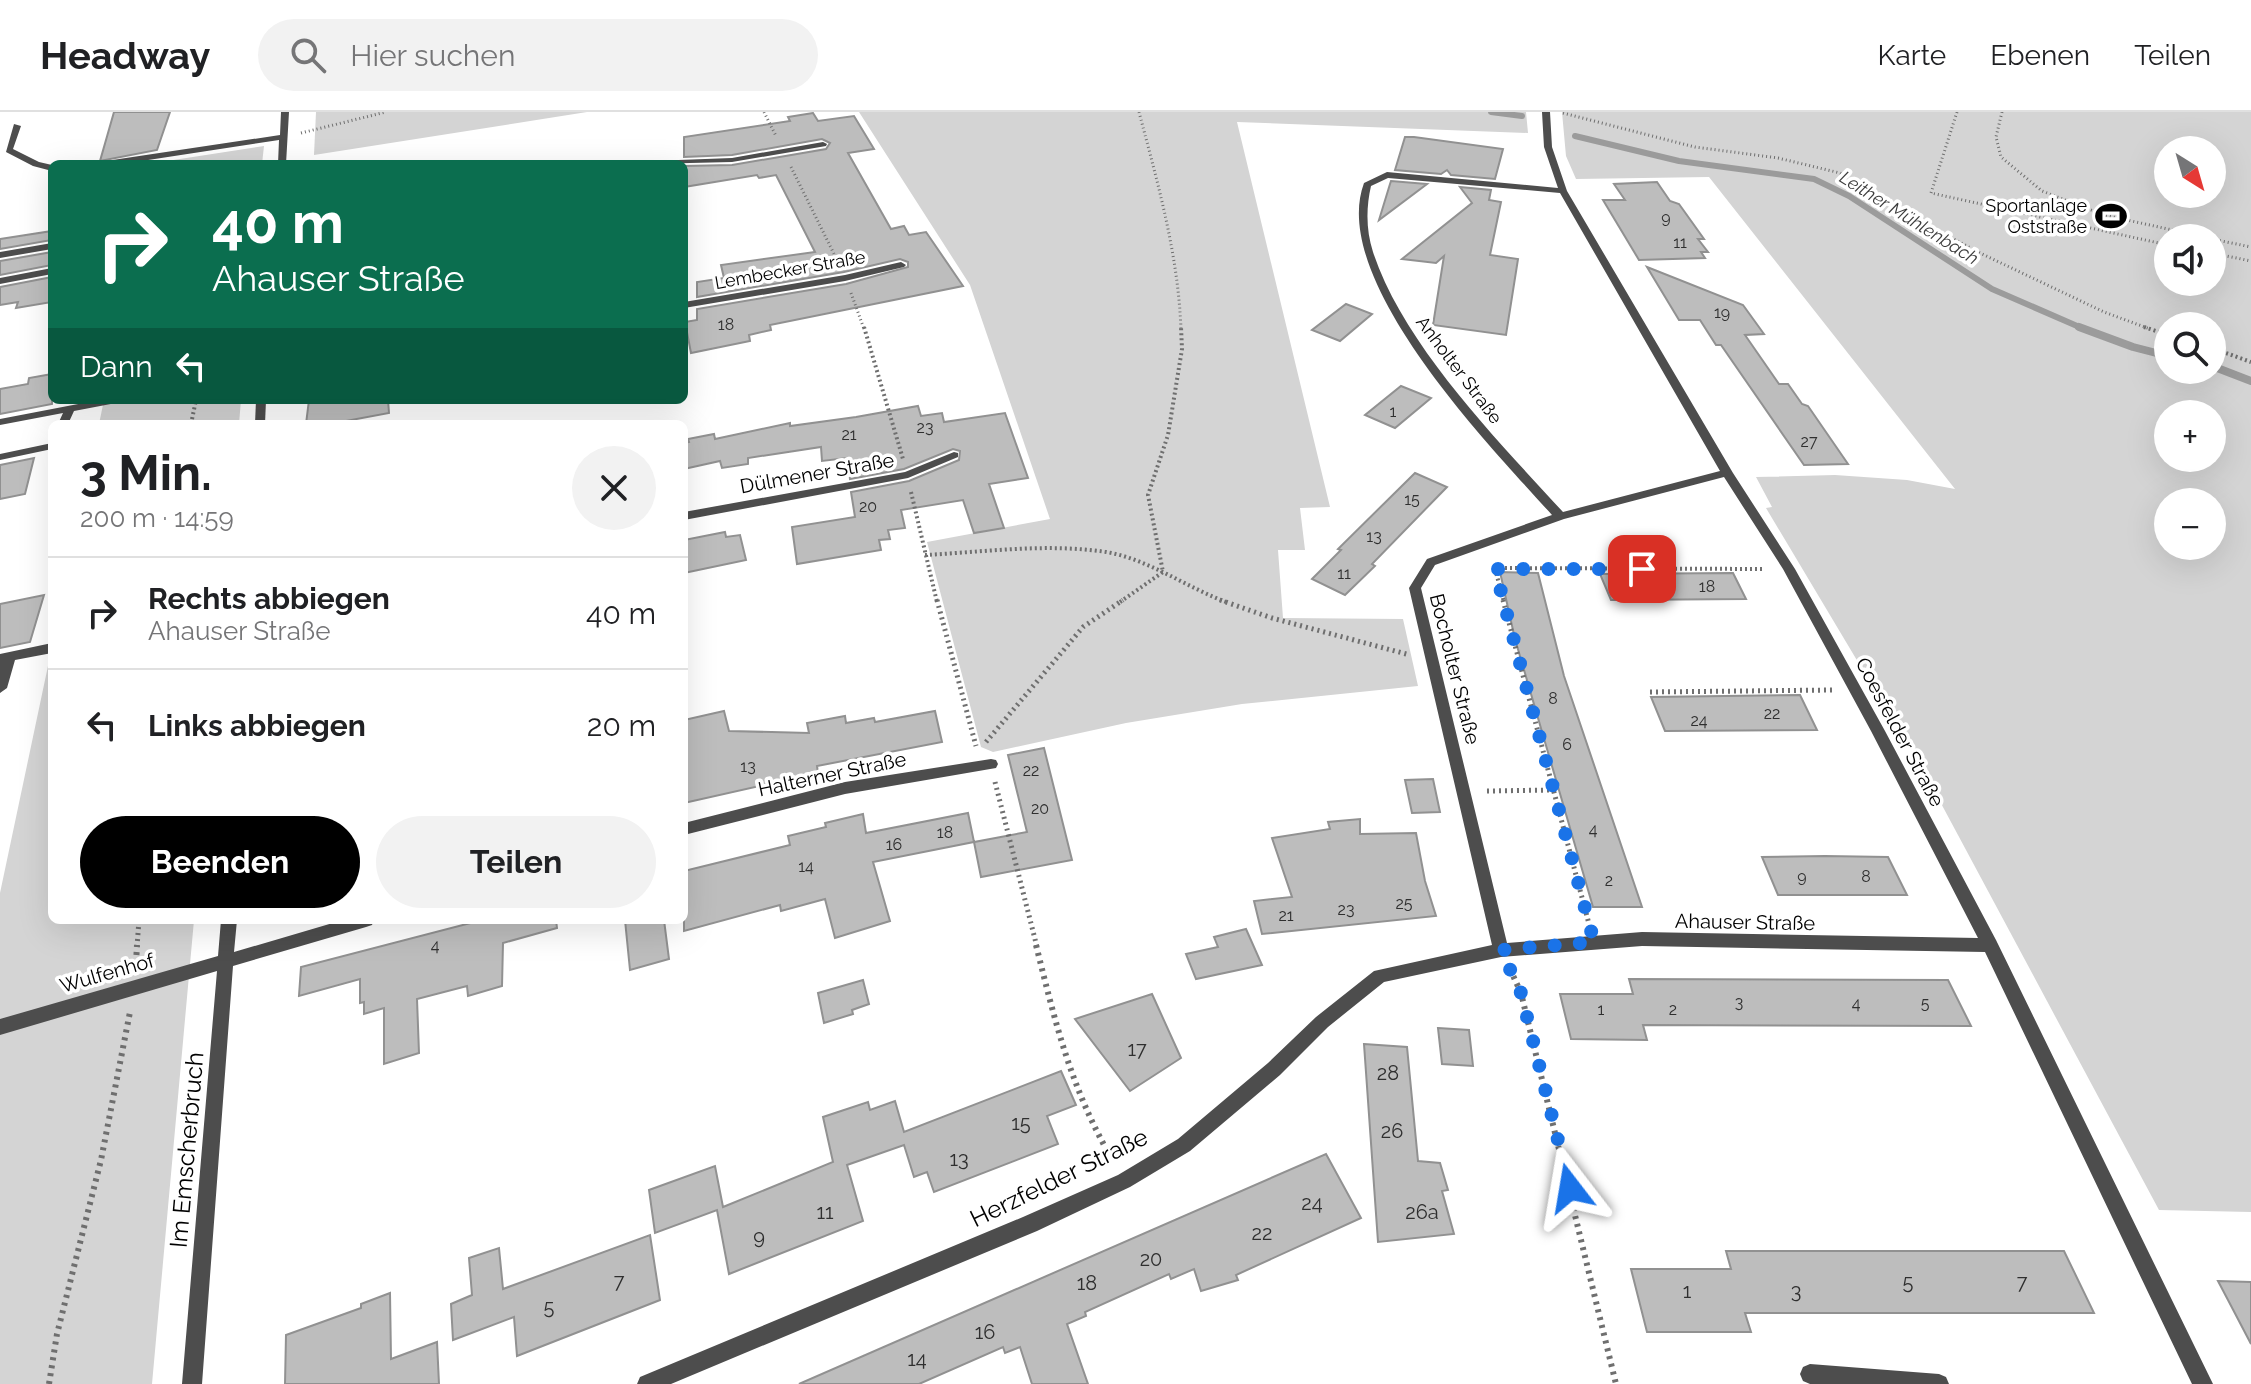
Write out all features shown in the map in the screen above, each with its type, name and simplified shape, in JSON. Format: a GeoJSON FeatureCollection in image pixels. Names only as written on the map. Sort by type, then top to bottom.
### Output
{"type":"FeatureCollection","features":[{"type":"Feature","properties":{"kind":"street"},"geometry":{"type":"LineString","coordinates":[[282,160],[285,112]]}},
{"type":"Feature","properties":{"kind":"street","name":"Coesfelder Straße"},"geometry":{"type":"LineString","coordinates":[[1546,112],[1548,147],[1563,191],[1727,473],[1789,569],[1855,690],[1990,945],[2203,1384]]}},
{"type":"Feature","properties":{"kind":"street"},"geometry":{"type":"LineString","coordinates":[[17,126],[9,150],[48,167]]}},
{"type":"Feature","properties":{"kind":"street"},"geometry":{"type":"LineString","coordinates":[[132,160],[284,137]]}},
{"type":"Feature","properties":{"kind":"street"},"geometry":{"type":"LineString","coordinates":[[688,162],[732,160],[823,144]]}},
{"type":"Feature","properties":{"kind":"street","name":"Anholter Straße"},"geometry":{"type":"LineString","coordinates":[[1560,516],[1477,423],[1407,331],[1372,265],[1362,217],[1367,185],[1387,175],[1563,191]]}},
{"type":"Feature","properties":{"kind":"street"},"geometry":{"type":"LineString","coordinates":[[0,255],[48,247]]}},
{"type":"Feature","properties":{"kind":"street","name":"Lembecker Straße"},"geometry":{"type":"LineString","coordinates":[[688,304],[845,278],[901,265]]}},
{"type":"Feature","properties":{"kind":"street"},"geometry":{"type":"LineString","coordinates":[[0,281],[48,272]]}},
{"type":"Feature","properties":{"kind":"street"},"geometry":{"type":"LineString","coordinates":[[0,422],[96,404]]}},
{"type":"Feature","properties":{"kind":"street"},"geometry":{"type":"LineString","coordinates":[[65,420],[70,409]]}},
{"type":"Feature","properties":{"kind":"street"},"geometry":{"type":"LineString","coordinates":[[0,457],[48,447]]}},
{"type":"Feature","properties":{"kind":"street","name":"Dülmener Straße"},"geometry":{"type":"LineString","coordinates":[[688,515],[908,475],[954,455]]}},
{"type":"Feature","properties":{"kind":"street","name":"Bocholter Straße"},"geometry":{"type":"LineString","coordinates":[[1501,950],[1415,588],[1431,562],[1560,516],[1669,485],[1727,473]]}},
{"type":"Feature","properties":{"kind":"street"},"geometry":{"type":"LineString","coordinates":[[0,688],[5,658],[48,649]]}},
{"type":"Feature","properties":{"kind":"street","name":"Halterner Straße"},"geometry":{"type":"LineString","coordinates":[[688,828],[845,788],[991,764]]}},
{"type":"Feature","properties":{"kind":"street","name":"Im Emscherbruch"},"geometry":{"type":"LineString","coordinates":[[192,1384],[229,924]]}},
{"type":"Feature","properties":{"kind":"street"},"geometry":{"type":"LineString","coordinates":[[226,962],[353,924]]}},
{"type":"Feature","properties":{"kind":"street","name":"Ahauser Straße"},"geometry":{"type":"LineString","coordinates":[[1501,950],[1642,939],[1990,945]]}},
{"type":"Feature","properties":{"kind":"street","name":"Herzfelder Straße"},"geometry":{"type":"LineString","coordinates":[[647,1384],[1030,1224],[1124,1181],[1184,1145],[1274,1069],[1322,1022],[1380,976],[1501,950]]}},
{"type":"Feature","properties":{"kind":"street","name":"Wulfenhof"},"geometry":{"type":"LineString","coordinates":[[0,1027],[226,962]]}},
{"type":"Feature","properties":{"kind":"street"},"geometry":{"type":"LineString","coordinates":[[1810,1374],[1939,1384]]}},
{"type":"Feature","properties":{"kind":"path"},"geometry":{"type":"LineString","coordinates":[[284,137],[386,112]]}},
{"type":"Feature","properties":{"kind":"path"},"geometry":{"type":"LineString","coordinates":[[764,112],[845,278],[869,341],[908,475],[925,555],[976,747],[991,764],[1063,1051],[1088,1118],[1124,1181]]}},
{"type":"Feature","properties":{"kind":"path"},"geometry":{"type":"LineString","coordinates":[[1139,112],[1179,279],[1182,349],[1168,435],[1148,495],[1163,572]]}},
{"type":"Feature","properties":{"kind":"path"},"geometry":{"type":"LineString","coordinates":[[1560,112],[1695,147],[1778,158],[1840,173],[1905,213],[1980,253],[2104,312],[2154,330]]}},
{"type":"Feature","properties":{"kind":"path"},"geometry":{"type":"LineString","coordinates":[[1957,112],[1931,193],[2154,242]]}},
{"type":"Feature","properties":{"kind":"path"},"geometry":{"type":"LineString","coordinates":[[2002,112],[1996,137],[2001,157],[2042,191],[2104,215],[2154,226]]}},
{"type":"Feature","properties":{"kind":"path"},"geometry":{"type":"LineString","coordinates":[[2226,242],[2251,247]]}},
{"type":"Feature","properties":{"kind":"path"},"geometry":{"type":"LineString","coordinates":[[2226,256],[2251,261]]}},
{"type":"Feature","properties":{"kind":"path"},"geometry":{"type":"LineString","coordinates":[[2226,353],[2251,362]]}},
{"type":"Feature","properties":{"kind":"path"},"geometry":{"type":"LineString","coordinates":[[1490,542],[1594,942]]}},
{"type":"Feature","properties":{"kind":"path"},"geometry":{"type":"LineString","coordinates":[[925,555],[1042,549],[1107,552],[1163,572],[1194,590],[1272,618],[1434,662]]}},
{"type":"Feature","properties":{"kind":"path"},"geometry":{"type":"LineString","coordinates":[[1495,569],[1789,569]]}},
{"type":"Feature","properties":{"kind":"path"},"geometry":{"type":"LineString","coordinates":[[976,747],[986,742],[1083,627],[1163,572]]}},
{"type":"Feature","properties":{"kind":"path"},"geometry":{"type":"LineString","coordinates":[[1650,692],[1855,690]]}},
{"type":"Feature","properties":{"kind":"path"},"geometry":{"type":"LineString","coordinates":[[1464,791],[1554,790]]}},
{"type":"Feature","properties":{"kind":"path"},"geometry":{"type":"LineString","coordinates":[[49,1384],[57,1334],[101,1160],[135,987],[139,924]]}},
{"type":"Feature","properties":{"kind":"path"},"geometry":{"type":"LineString","coordinates":[[1501,950],[1521,993],[1616,1384]]}},
{"type":"Feature","properties":{"kind":"shaded area"},"geometry":{"type":"Polygon","coordinates":[[[316,112],[587,112],[314,155],[316,112]]]}},
{"type":"Feature","properties":{"kind":"shaded area"},"geometry":{"type":"Polygon","coordinates":[[[859,112],[1526,112],[1528,133],[1237,122],[1330,507],[1300,508],[1305,550],[1278,550],[1283,618],[1403,619],[1418,686],[1242,704],[1126,723],[993,752],[981,747],[927,542],[1050,519],[970,285],[859,112]]]}},
{"type":"Feature","properties":{"kind":"shaded area"},"geometry":{"type":"Polygon","coordinates":[[[1562,112],[2251,112],[2251,1212],[2159,1210],[1929,781],[1766,508],[1772,507],[1756,477],[1835,475],[1907,480],[1955,489],[1709,177],[1576,179],[1566,156],[1562,112]]]}},
{"type":"Feature","properties":{"kind":"shaded area"},"geometry":{"type":"Polygon","coordinates":[[[264,146],[262,160],[173,160],[264,146]]]}},
{"type":"Feature","properties":{"kind":"shaded area"},"geometry":{"type":"Polygon","coordinates":[[[103,404],[241,404],[239,420],[100,420],[103,404]]]}},
{"type":"Feature","properties":{"kind":"shaded area"},"geometry":{"type":"Polygon","coordinates":[[[48,666],[48,924],[194,924],[152,1384],[0,1384],[0,893],[48,666]]]}},
{"type":"Feature","properties":{"kind":"building"},"geometry":{"type":"Polygon","coordinates":[[[114,112],[170,112],[157,150],[100,160],[114,112]]]}},
{"type":"Feature","properties":{"kind":"building"},"geometry":{"type":"Polygon","coordinates":[[[813,113],[818,121],[854,116],[874,149],[848,153],[891,229],[904,226],[909,235],[926,232],[963,286],[770,325],[771,330],[749,335],[750,341],[691,353],[688,322],[697,320],[697,309],[846,284],[908,267],[908,262],[900,259],[844,272],[697,297],[697,282],[724,278],[721,265],[815,252],[776,175],[759,178],[757,175],[688,186],[688,166],[732,165],[826,149],[830,143],[822,139],[732,155],[684,157],[684,137],[790,121],[788,117],[813,113]]]}},
{"type":"Feature","properties":{"kind":"building"},"geometry":{"type":"Polygon","coordinates":[[[1405,137],[1503,149],[1495,179],[1451,175],[1447,170],[1441,174],[1395,170],[1405,137]]]}},
{"type":"Feature","properties":{"kind":"building"},"geometry":{"type":"Polygon","coordinates":[[[1391,181],[1427,184],[1379,220],[1390,184],[1391,181]]]}},
{"type":"Feature","properties":{"kind":"building"},"geometry":{"type":"Polygon","coordinates":[[[1657,182],[1670,201],[1679,204],[1704,239],[1698,239],[1708,252],[1701,252],[1705,258],[1639,260],[1603,200],[1625,200],[1614,184],[1657,182]]]}},
{"type":"Feature","properties":{"kind":"building"},"geometry":{"type":"Polygon","coordinates":[[[1460,187],[1491,190],[1489,200],[1501,202],[1490,255],[1518,259],[1506,335],[1433,325],[1444,256],[1436,263],[1402,259],[1472,203],[1460,187]]]}},
{"type":"Feature","properties":{"kind":"building"},"geometry":{"type":"Polygon","coordinates":[[[48,232],[48,241],[0,249],[0,239],[48,232]]]}},
{"type":"Feature","properties":{"kind":"building"},"geometry":{"type":"Polygon","coordinates":[[[48,253],[48,266],[0,275],[0,261],[48,253]]]}},
{"type":"Feature","properties":{"kind":"building"},"geometry":{"type":"Polygon","coordinates":[[[1647,267],[1743,305],[1764,334],[1745,335],[1779,384],[1788,384],[1802,404],[1808,406],[1848,464],[1804,465],[1721,345],[1716,345],[1700,320],[1679,320],[1647,267]]]}},
{"type":"Feature","properties":{"kind":"building"},"geometry":{"type":"Polygon","coordinates":[[[48,278],[48,303],[16,308],[18,302],[0,305],[0,287],[48,278]]]}},
{"type":"Feature","properties":{"kind":"building"},"geometry":{"type":"Polygon","coordinates":[[[1346,304],[1372,314],[1340,341],[1312,330],[1346,304]]]}},
{"type":"Feature","properties":{"kind":"building"},"geometry":{"type":"Polygon","coordinates":[[[48,375],[48,404],[52,404],[0,414],[0,389],[28,384],[29,378],[48,375]]]}},
{"type":"Feature","properties":{"kind":"building"},"geometry":{"type":"Polygon","coordinates":[[[1401,386],[1431,398],[1395,428],[1365,415],[1401,386]]]}},
{"type":"Feature","properties":{"kind":"building"},"geometry":{"type":"Polygon","coordinates":[[[308,404],[388,404],[389,413],[351,420],[306,420],[308,404]]]}},
{"type":"Feature","properties":{"kind":"building"},"geometry":{"type":"Polygon","coordinates":[[[918,406],[921,416],[942,413],[944,422],[1005,413],[1028,478],[989,484],[1004,528],[974,533],[963,500],[901,510],[905,528],[888,530],[890,539],[879,540],[881,550],[797,564],[792,527],[855,517],[851,492],[909,481],[959,460],[960,451],[953,449],[904,469],[850,479],[847,458],[822,461],[821,447],[748,458],[748,464],[722,468],[720,461],[688,468],[688,439],[714,434],[715,439],[790,423],[790,426],[918,406]]]}},
{"type":"Feature","properties":{"kind":"building"},"geometry":{"type":"Polygon","coordinates":[[[34,458],[25,494],[0,499],[0,465],[34,458]]]}},
{"type":"Feature","properties":{"kind":"building"},"geometry":{"type":"Polygon","coordinates":[[[1415,473],[1447,487],[1372,564],[1375,566],[1345,595],[1312,579],[1341,550],[1338,549],[1415,473]]]}},
{"type":"Feature","properties":{"kind":"building"},"geometry":{"type":"Polygon","coordinates":[[[725,532],[726,537],[740,535],[746,560],[688,572],[688,539],[725,532]]]}},
{"type":"Feature","properties":{"kind":"building"},"geometry":{"type":"Polygon","coordinates":[[[1500,572],[1538,573],[1564,676],[1642,907],[1593,907],[1515,639],[1500,572]]]}},
{"type":"Feature","properties":{"kind":"building"},"geometry":{"type":"Polygon","coordinates":[[[1733,573],[1746,599],[1611,600],[1600,574],[1733,573]]]}},
{"type":"Feature","properties":{"kind":"building"},"geometry":{"type":"Polygon","coordinates":[[[44,595],[30,642],[0,648],[0,604],[44,595]]]}},
{"type":"Feature","properties":{"kind":"building"},"geometry":{"type":"Polygon","coordinates":[[[1800,695],[1817,730],[1665,731],[1651,697],[1800,695]]]}},
{"type":"Feature","properties":{"kind":"building"},"geometry":{"type":"Polygon","coordinates":[[[724,711],[729,731],[809,733],[807,723],[845,716],[846,723],[874,718],[875,722],[935,711],[942,742],[817,766],[818,773],[688,802],[688,719],[724,711]]]}},
{"type":"Feature","properties":{"kind":"building"},"geometry":{"type":"Polygon","coordinates":[[[1044,748],[1072,860],[981,877],[974,842],[1027,832],[1008,755],[1044,748]]]}},
{"type":"Feature","properties":{"kind":"building"},"geometry":{"type":"Polygon","coordinates":[[[1433,779],[1440,812],[1412,813],[1405,780],[1433,779]]]}},
{"type":"Feature","properties":{"kind":"building"},"geometry":{"type":"Polygon","coordinates":[[[968,813],[974,842],[873,862],[890,921],[835,938],[825,899],[781,911],[780,905],[684,931],[684,924],[688,924],[688,870],[790,845],[788,836],[863,814],[866,833],[968,813]]]}},
{"type":"Feature","properties":{"kind":"building"},"geometry":{"type":"Polygon","coordinates":[[[1360,819],[1360,834],[1416,833],[1425,881],[1436,916],[1262,934],[1254,901],[1292,897],[1272,838],[1330,829],[1328,822],[1360,819]]]}},
{"type":"Feature","properties":{"kind":"building"},"geometry":{"type":"Polygon","coordinates":[[[1762,857],[1888,857],[1907,895],[1778,895],[1762,857]]]}},
{"type":"Feature","properties":{"kind":"building"},"geometry":{"type":"Polygon","coordinates":[[[467,924],[556,924],[557,928],[503,943],[502,986],[468,996],[467,986],[417,999],[419,1053],[384,1064],[384,1008],[364,1014],[364,1002],[360,1003],[360,979],[299,996],[301,967],[467,924]]]}},
{"type":"Feature","properties":{"kind":"building"},"geometry":{"type":"Polygon","coordinates":[[[625,924],[665,924],[669,959],[630,970],[625,924]]]}},
{"type":"Feature","properties":{"kind":"building"},"geometry":{"type":"Polygon","coordinates":[[[1246,929],[1262,965],[1196,979],[1186,954],[1218,947],[1214,937],[1246,929]]]}},
{"type":"Feature","properties":{"kind":"building"},"geometry":{"type":"Polygon","coordinates":[[[1629,979],[1948,980],[1971,1026],[1643,1025],[1647,1040],[1571,1039],[1560,994],[1633,994],[1629,979]]]}},
{"type":"Feature","properties":{"kind":"building"},"geometry":{"type":"Polygon","coordinates":[[[863,980],[869,1004],[852,1010],[853,1014],[824,1023],[818,993],[863,980]]]}},
{"type":"Feature","properties":{"kind":"building"},"geometry":{"type":"Polygon","coordinates":[[[1152,994],[1181,1058],[1130,1091],[1075,1019],[1152,994]]]}},
{"type":"Feature","properties":{"kind":"building"},"geometry":{"type":"Polygon","coordinates":[[[1438,1028],[1469,1030],[1473,1066],[1442,1064],[1438,1028]]]}},
{"type":"Feature","properties":{"kind":"building"},"geometry":{"type":"Polygon","coordinates":[[[1364,1044],[1407,1047],[1418,1161],[1440,1163],[1448,1190],[1442,1191],[1454,1234],[1378,1242],[1364,1044]]]}},
{"type":"Feature","properties":{"kind":"building"},"geometry":{"type":"Polygon","coordinates":[[[1061,1071],[1076,1105],[1047,1116],[1058,1144],[934,1192],[927,1172],[914,1177],[904,1145],[847,1165],[863,1221],[729,1274],[717,1210],[655,1233],[649,1190],[715,1166],[723,1207],[833,1162],[823,1117],[868,1102],[870,1110],[895,1101],[904,1132],[1061,1071]]]}},
{"type":"Feature","properties":{"kind":"building"},"geometry":{"type":"Polygon","coordinates":[[[1326,1154],[1361,1218],[1236,1275],[1238,1280],[1201,1291],[1194,1269],[1171,1279],[1169,1274],[1085,1312],[1086,1316],[1067,1324],[1088,1384],[1032,1384],[1020,1347],[1005,1353],[1003,1347],[919,1384],[799,1384],[1326,1154]]]}},
{"type":"Feature","properties":{"kind":"building"},"geometry":{"type":"Polygon","coordinates":[[[650,1235],[660,1300],[517,1356],[514,1317],[453,1340],[451,1304],[472,1295],[469,1258],[499,1248],[503,1289],[650,1235]]]}},
{"type":"Feature","properties":{"kind":"building"},"geometry":{"type":"Polygon","coordinates":[[[1726,1251],[2064,1251],[2094,1313],[1745,1313],[1751,1332],[1647,1332],[1631,1269],[1731,1269],[1726,1251]]]}},
{"type":"Feature","properties":{"kind":"building"},"geometry":{"type":"Polygon","coordinates":[[[2218,1281],[2251,1282],[2251,1344],[2228,1300],[2218,1281]]]}},
{"type":"Feature","properties":{"kind":"building"},"geometry":{"type":"Polygon","coordinates":[[[390,1293],[391,1359],[437,1342],[439,1384],[285,1384],[286,1335],[361,1308],[361,1304],[390,1293]]]}},
{"type":"Feature","properties":{"kind":"waterway","name":"Leither Mühlenbach"},"geometry":{"type":"LineString","coordinates":[[1491,112],[1522,116]]}},
{"type":"Feature","properties":{"kind":"waterway","name":"Leither Mühlenbach"},"geometry":{"type":"LineString","coordinates":[[1575,136],[1679,161],[1814,179],[1849,196],[1992,289],[2082,328]]}},
{"type":"Feature","properties":{"kind":"waterway","name":"Leither Mühlenbach"},"geometry":{"type":"LineString","coordinates":[[2082,328],[2154,352]]}},
{"type":"Feature","properties":{"kind":"waterway","name":"Leither Mühlenbach"},"geometry":{"type":"LineString","coordinates":[[2226,371],[2251,381]]}},
{"type":"Feature","properties":{"kind":"place","name":"Sportanlage Oststraße"},"geometry":{"type":"Point","coordinates":[2111,216]}},
{"type":"Feature","properties":{"kind":"route"},"geometry":{"type":"LineString","coordinates":[[1570,1188],[1521,993],[1501,950],[1594,942],[1495,569],[1642,569]]}}]}
